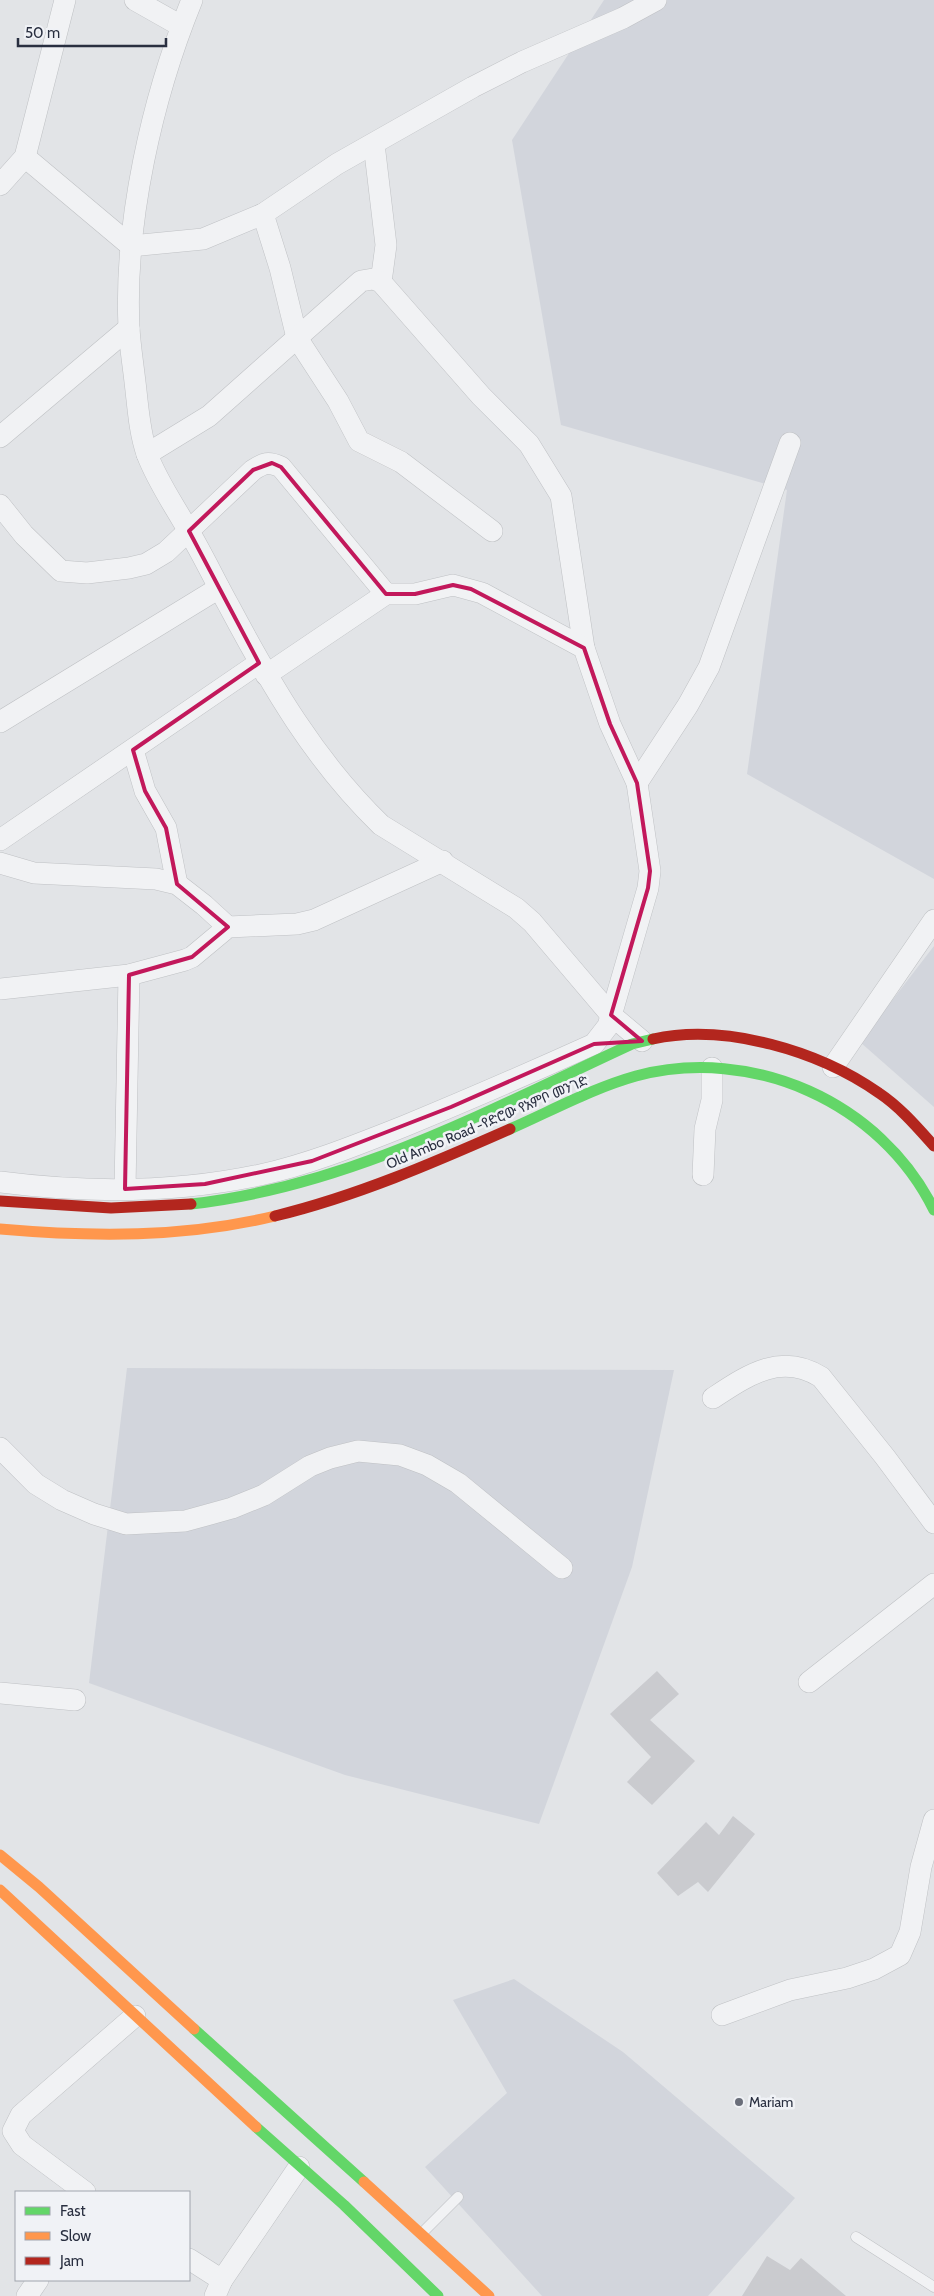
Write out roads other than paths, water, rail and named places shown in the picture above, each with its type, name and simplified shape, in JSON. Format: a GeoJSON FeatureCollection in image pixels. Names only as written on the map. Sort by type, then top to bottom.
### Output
{"type":"FeatureCollection","features":[{"type":"Feature","properties":{"kind":"main road","name":"Old Ambo Road -የድሮው የአምቦ መንገድ"},"geometry":{"type":"LineString","coordinates":[[0,1201],[83,1208],[155,1208],[223,1200],[293,1186],[390,1155],[638,1043],[700,1035],[729,1036],[771,1044],[833,1066],[878,1092],[922,1131],[934,1146]]}},
{"type":"Feature","properties":{"kind":"main road"},"geometry":{"type":"LineString","coordinates":[[724,1062],[729,1036]]}},
{"type":"Feature","properties":{"kind":"main road","name":"Old Ambo Road -የድሮው የአምቦ መንገድ"},"geometry":{"type":"LineString","coordinates":[[0,1228],[59,1234],[120,1235],[159,1234],[232,1226],[318,1205],[394,1179],[635,1076],[724,1062],[795,1083],[819,1094],[858,1118],[879,1136],[918,1179],[934,1210]]}},
{"type":"Feature","properties":{"kind":"main road"},"geometry":{"type":"LineString","coordinates":[[0,1855],[10,1868],[118,1957],[220,2053],[422,2233],[443,2259],[489,2296]]}},
{"type":"Feature","properties":{"kind":"main road"},"geometry":{"type":"LineString","coordinates":[[0,1890],[299,2167],[427,2279],[438,2296]]}},
{"type":"Feature","properties":{"kind":"street"},"geometry":{"type":"LineString","coordinates":[[0,184],[25,157],[65,0]]}},
{"type":"Feature","properties":{"kind":"street"},"geometry":{"type":"LineString","coordinates":[[135,0],[181,26]]}},
{"type":"Feature","properties":{"kind":"street"},"geometry":{"type":"LineString","coordinates":[[192,0],[181,26],[162,88],[140,178],[131,246],[129,328],[141,429],[148,454],[162,486],[189,531],[262,669],[312,747],[363,808],[381,825],[443,861],[516,908],[532,922],[638,1043]]}},
{"type":"Feature","properties":{"kind":"street"},"geometry":{"type":"LineString","coordinates":[[25,157],[131,246],[203,239],[263,214],[338,164],[472,87],[522,62],[623,18],[656,0]]}},
{"type":"Feature","properties":{"kind":"street"},"geometry":{"type":"LineString","coordinates":[[374,144],[386,246],[381,282]]}},
{"type":"Feature","properties":{"kind":"street"},"geometry":{"type":"LineString","coordinates":[[263,214],[280,268],[297,338],[338,401],[359,442],[401,462],[492,530]]}},
{"type":"Feature","properties":{"kind":"street"},"geometry":{"type":"LineString","coordinates":[[0,1182],[75,1189],[125,1189],[214,1182],[260,1175],[312,1161],[451,1107],[594,1044],[603,1035],[612,1015],[648,888],[650,871],[637,783],[610,724],[584,648],[561,496],[529,444],[481,396],[381,282],[373,279],[361,281],[209,416],[148,454]]}},
{"type":"Feature","properties":{"kind":"street"},"geometry":{"type":"LineString","coordinates":[[0,437],[129,328]]}},
{"type":"Feature","properties":{"kind":"street"},"geometry":{"type":"LineString","coordinates":[[637,783],[688,705],[709,667],[790,443]]}},
{"type":"Feature","properties":{"kind":"street"},"geometry":{"type":"LineString","coordinates":[[0,506],[39,550],[61,571],[70,573],[95,572],[146,564],[166,552],[253,470],[265,462],[272,463],[281,468],[386,594]]}},
{"type":"Feature","properties":{"kind":"street"},"geometry":{"type":"LineString","coordinates":[[0,840],[133,750],[386,594],[415,594],[453,585],[471,589],[584,648]]}},
{"type":"Feature","properties":{"kind":"street"},"geometry":{"type":"LineString","coordinates":[[0,721],[219,588]]}},
{"type":"Feature","properties":{"kind":"street"},"geometry":{"type":"LineString","coordinates":[[133,750],[145,791],[166,828],[176,884]]}},
{"type":"Feature","properties":{"kind":"street"},"geometry":{"type":"LineString","coordinates":[[0,988],[129,975],[192,957],[228,927],[297,924],[314,920],[443,861]]}},
{"type":"Feature","properties":{"kind":"street"},"geometry":{"type":"LineString","coordinates":[[0,863],[34,873],[156,879],[176,884],[204,905],[228,927]]}},
{"type":"Feature","properties":{"kind":"street"},"geometry":{"type":"LineString","coordinates":[[833,1066],[934,920]]}},
{"type":"Feature","properties":{"kind":"street"},"geometry":{"type":"LineString","coordinates":[[125,1189],[129,975]]}},
{"type":"Feature","properties":{"kind":"street"},"geometry":{"type":"LineString","coordinates":[[594,1044],[638,1043]]}},
{"type":"Feature","properties":{"kind":"street"},"geometry":{"type":"LineString","coordinates":[[703,1175],[705,1129],[724,1062]]}},
{"type":"Feature","properties":{"kind":"street"},"geometry":{"type":"LineString","coordinates":[[713,1398],[749,1374],[785,1365],[809,1369],[822,1377],[886,1457],[934,1523]]}},
{"type":"Feature","properties":{"kind":"street"},"geometry":{"type":"LineString","coordinates":[[0,1448],[36,1484],[62,1500],[94,1514],[126,1524],[185,1521],[232,1508],[264,1495],[310,1466],[330,1458],[358,1451],[400,1455],[427,1465],[458,1483],[562,1568]]}},
{"type":"Feature","properties":{"kind":"street"},"geometry":{"type":"LineString","coordinates":[[809,1682],[934,1584]]}},
{"type":"Feature","properties":{"kind":"street"},"geometry":{"type":"LineString","coordinates":[[0,1693],[75,1700]]}},
{"type":"Feature","properties":{"kind":"street"},"geometry":{"type":"LineString","coordinates":[[722,2015],[790,1990],[847,1978],[874,1969],[900,1955],[910,1932],[921,1867],[934,1820]]}},
{"type":"Feature","properties":{"kind":"street"},"geometry":{"type":"LineString","coordinates":[[84,2191],[22,2146],[13,2132],[21,2115],[135,2016]]}},
{"type":"Feature","properties":{"kind":"street"},"geometry":{"type":"LineString","coordinates":[[190,2260],[219,2288],[299,2167]]}},
{"type":"Feature","properties":{"kind":"street"},"geometry":{"type":"LineString","coordinates":[[27,2296],[37,2281]]}},
{"type":"Feature","properties":{"kind":"lane"},"geometry":{"type":"LineString","coordinates":[[422,2233],[458,2197]]}},
{"type":"Feature","properties":{"kind":"lane"},"geometry":{"type":"LineString","coordinates":[[856,2237],[934,2287]]}},
{"type":"Feature","properties":{"kind":"place","name":"Mariam"},"geometry":{"type":"Point","coordinates":[739,2102]}}]}
